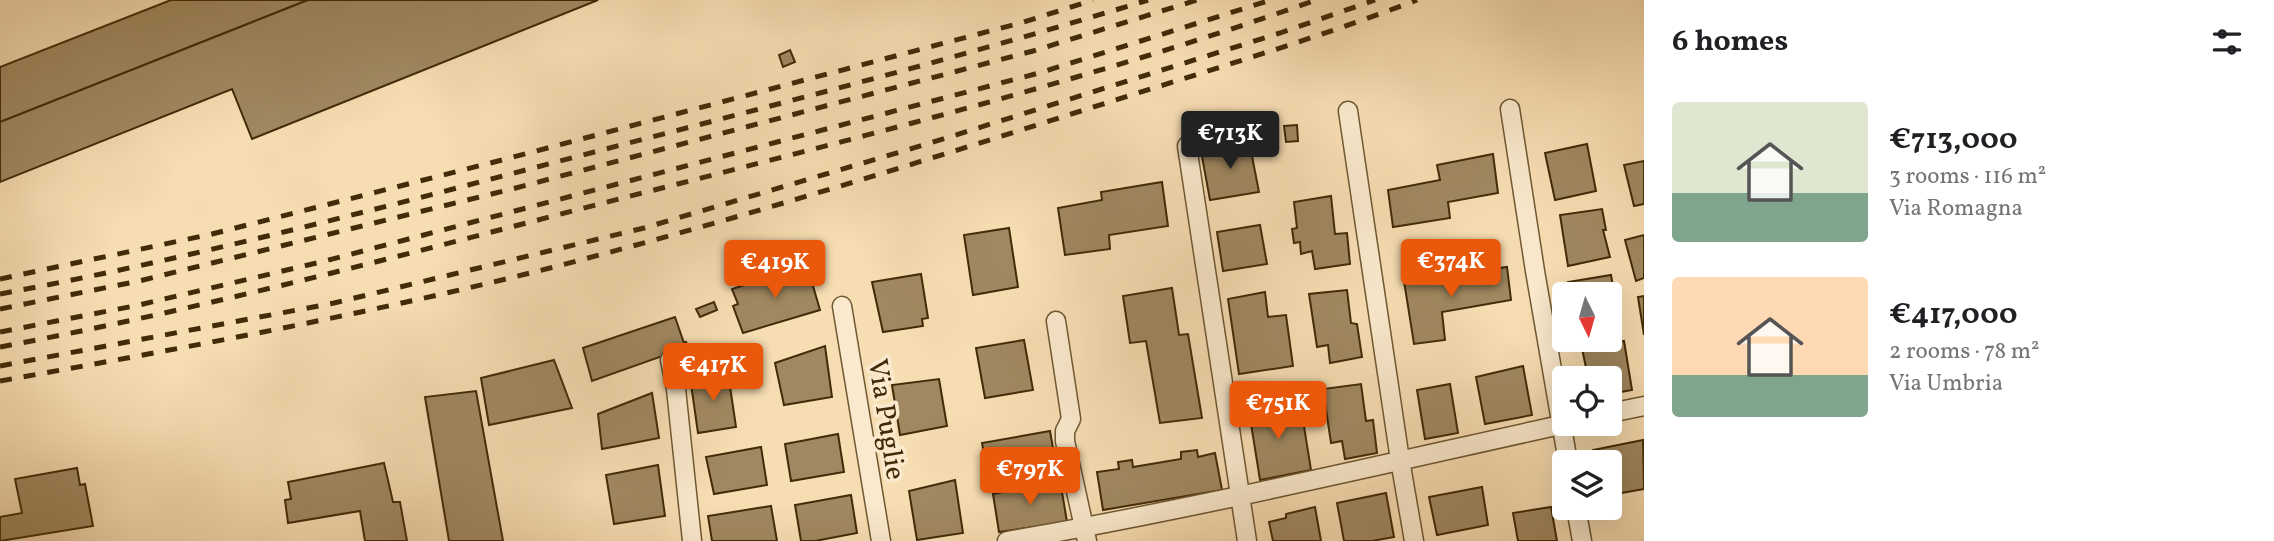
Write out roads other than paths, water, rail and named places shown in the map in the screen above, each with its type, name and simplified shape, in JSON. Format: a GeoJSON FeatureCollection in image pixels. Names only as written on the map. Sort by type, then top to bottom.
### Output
{"type":"FeatureCollection","features":[{"type":"Feature","properties":{"kind":"street"},"geometry":{"type":"LineString","coordinates":[[1510,109],[1552,366]]}},
{"type":"Feature","properties":{"kind":"street"},"geometry":{"type":"LineString","coordinates":[[1348,111],[1414,541]]}},
{"type":"Feature","properties":{"kind":"street"},"geometry":{"type":"LineString","coordinates":[[1187,146],[1247,541]]}},
{"type":"Feature","properties":{"kind":"street","name":"Via Puglie"},"geometry":{"type":"LineString","coordinates":[[842,306],[881,541]]}},
{"type":"Feature","properties":{"kind":"street"},"geometry":{"type":"LineString","coordinates":[[1056,321],[1071,419],[1065,431],[1065,441],[1086,534]]}},
{"type":"Feature","properties":{"kind":"street"},"geometry":{"type":"LineString","coordinates":[[670,360],[676,388],[692,541]]}},
{"type":"Feature","properties":{"kind":"street"},"geometry":{"type":"LineString","coordinates":[[1622,411],[1644,406]]}},
{"type":"Feature","properties":{"kind":"street"},"geometry":{"type":"LineString","coordinates":[[1007,541],[1086,534],[1239,495],[1552,426]]}},
{"type":"Feature","properties":{"kind":"street"},"geometry":{"type":"LineString","coordinates":[[1579,520],[1583,541]]}},
{"type":"Feature","properties":{"kind":"railway"},"geometry":{"type":"LineString","coordinates":[[0,279],[212,234],[502,160],[1024,22],[1093,0]]}},
{"type":"Feature","properties":{"kind":"railway"},"geometry":{"type":"LineString","coordinates":[[0,294],[219,248],[363,212],[865,81],[1148,0]]}},
{"type":"Feature","properties":{"kind":"railway"},"geometry":{"type":"LineString","coordinates":[[0,309],[139,281],[512,189],[1033,51],[1197,0]]}},
{"type":"Feature","properties":{"kind":"railway"},"geometry":{"type":"LineString","coordinates":[[0,332],[139,305],[325,261],[1039,73],[1271,0]]}},
{"type":"Feature","properties":{"kind":"railway"},"geometry":{"type":"LineString","coordinates":[[0,347],[156,315],[311,278],[882,131],[1144,57],[1316,0]]}},
{"type":"Feature","properties":{"kind":"railway"},"geometry":{"type":"LineString","coordinates":[[0,366],[334,303],[644,228],[927,144],[1280,33],[1375,0]]}},
{"type":"Feature","properties":{"kind":"railway"},"geometry":{"type":"LineString","coordinates":[[0,381],[345,315],[482,285],[617,250],[949,153],[1292,44],[1417,0]]}}]}
